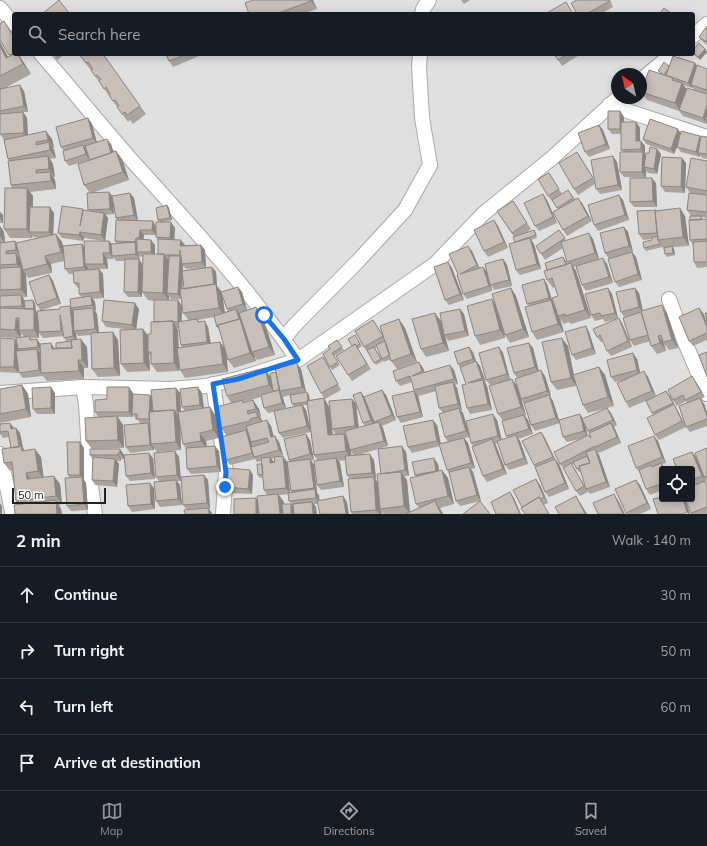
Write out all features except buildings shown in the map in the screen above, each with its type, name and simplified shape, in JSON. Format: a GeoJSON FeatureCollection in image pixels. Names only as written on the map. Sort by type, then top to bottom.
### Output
{"type":"FeatureCollection","features":[{"type":"Feature","properties":{"kind":"street"},"geometry":{"type":"LineString","coordinates":[[422,12],[429,0]]}},
{"type":"Feature","properties":{"kind":"street"},"geometry":{"type":"LineString","coordinates":[[0,8],[12,22]]}},
{"type":"Feature","properties":{"kind":"street"},"geometry":{"type":"LineString","coordinates":[[695,34],[707,24]]}},
{"type":"Feature","properties":{"kind":"street"},"geometry":{"type":"LineString","coordinates":[[42,56],[80,98],[124,152],[206,243],[284,339],[298,360]]}},
{"type":"Feature","properties":{"kind":"street"},"geometry":{"type":"LineString","coordinates":[[284,339],[293,327],[358,261],[405,210],[430,165],[422,118],[420,56]]}},
{"type":"Feature","properties":{"kind":"street"},"geometry":{"type":"LineString","coordinates":[[647,75],[670,56]]}},
{"type":"Feature","properties":{"kind":"street"},"geometry":{"type":"LineString","coordinates":[[0,392],[83,387],[170,389],[213,384],[238,379],[298,360],[435,264],[483,214],[552,158],[611,104]]}},
{"type":"Feature","properties":{"kind":"street"},"geometry":{"type":"LineString","coordinates":[[622,104],[707,137]]}},
{"type":"Feature","properties":{"kind":"street"},"geometry":{"type":"LineString","coordinates":[[669,299],[684,340],[707,394]]}},
{"type":"Feature","properties":{"kind":"street"},"geometry":{"type":"LineString","coordinates":[[213,384],[226,472],[224,514]]}},
{"type":"Feature","properties":{"kind":"street"},"geometry":{"type":"LineString","coordinates":[[83,387],[86,404],[91,486],[95,514]]}},
{"type":"Feature","properties":{"kind":"street"},"geometry":{"type":"LineString","coordinates":[[0,454],[12,514]]}},
{"type":"Feature","properties":{"kind":"shaded area"},"geometry":{"type":"Polygon","coordinates":[[[0,0],[707,0],[707,514],[0,514],[0,0]]]}},
{"type":"Feature","properties":{"kind":"route"},"geometry":{"type":"LineString","coordinates":[[225,487],[226,472],[213,384],[238,379],[298,360],[284,339],[264,315]]}}]}
